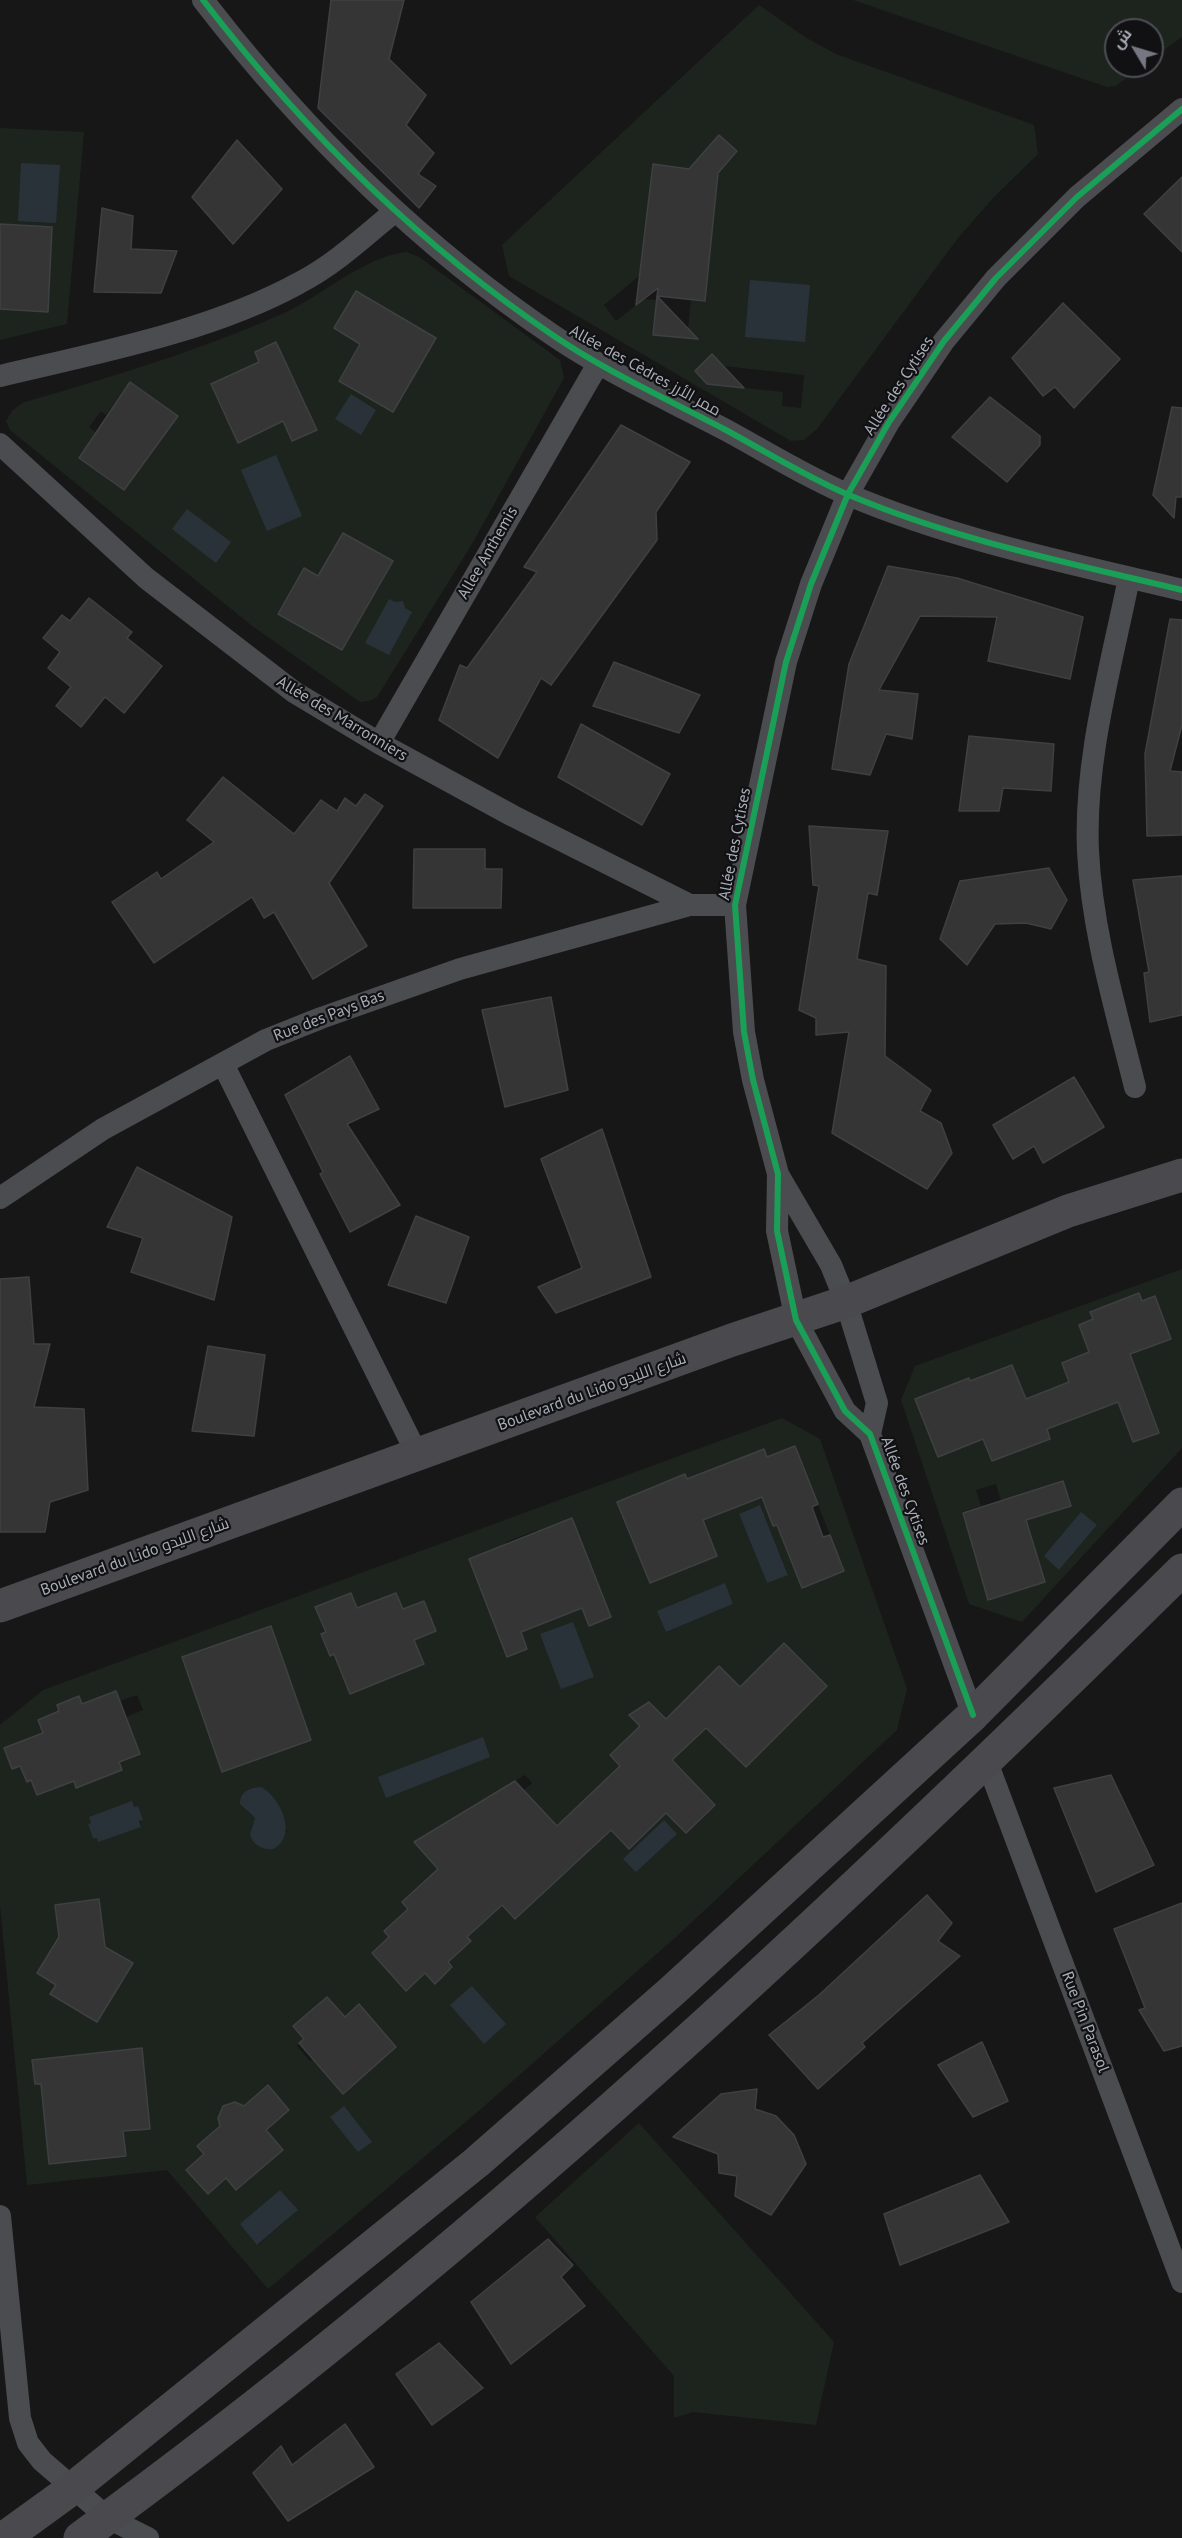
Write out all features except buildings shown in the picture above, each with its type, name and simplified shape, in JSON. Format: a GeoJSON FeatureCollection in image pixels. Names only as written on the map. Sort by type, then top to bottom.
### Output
{"type":"FeatureCollection","features":[{"type":"Feature","properties":{"kind":"main road","name":"Boulevard du Lido شارع الليدو"},"geometry":{"type":"LineString","coordinates":[[0,1606],[721,1344],[846,1302],[1068,1211],[1182,1175]]}},
{"type":"Feature","properties":{"kind":"main road"},"geometry":{"type":"LineString","coordinates":[[4,2538],[72,2488],[477,2162],[671,1992],[973,1715],[1182,1504]]}},
{"type":"Feature","properties":{"kind":"main road"},"geometry":{"type":"LineString","coordinates":[[80,2538],[310,2362],[598,2122],[987,1762],[1182,1570]]}},
{"type":"Feature","properties":{"kind":"street","name":"Allée des Cèdres ممر الأرز"},"geometry":{"type":"LineString","coordinates":[[203,0],[286,103],[394,212],[432,245],[543,328],[598,364],[848,494],[1004,548],[1182,590]]}},
{"type":"Feature","properties":{"kind":"street","name":"Allée des Cytises"},"geometry":{"type":"LineString","coordinates":[[870,1434],[877,1403],[846,1302],[831,1265],[778,1174],[753,1080],[744,1032],[735,905],[786,662],[811,584],[848,494],[889,422],[944,341],[996,278],[1077,196],[1177,117]]}},
{"type":"Feature","properties":{"kind":"street"},"geometry":{"type":"LineString","coordinates":[[0,376],[106,351],[243,309],[300,283],[346,251],[394,212]]}},
{"type":"Feature","properties":{"kind":"street","name":"Allee Anthemis"},"geometry":{"type":"LineString","coordinates":[[379,743],[598,364]]}},
{"type":"Feature","properties":{"kind":"street","name":"Allée des Marronniers"},"geometry":{"type":"LineString","coordinates":[[0,444],[146,578],[218,636],[294,692],[379,743],[513,816],[690,905],[735,905]]}},
{"type":"Feature","properties":{"kind":"street"},"geometry":{"type":"LineString","coordinates":[[1130,578],[1095,752],[1089,791],[1088,850],[1098,937],[1135,1088]]}},
{"type":"Feature","properties":{"kind":"street","name":"Rue des Pays Bas"},"geometry":{"type":"LineString","coordinates":[[0,1198],[103,1129],[156,1098],[266,1040],[460,969],[690,905]]}},
{"type":"Feature","properties":{"kind":"street"},"geometry":{"type":"LineString","coordinates":[[223,1064],[418,1456]]}},
{"type":"Feature","properties":{"kind":"street","name":"Allée des Cytises"},"geometry":{"type":"LineString","coordinates":[[778,1174],[777,1231],[796,1320],[845,1411],[870,1434],[973,1715]]}},
{"type":"Feature","properties":{"kind":"street","name":"Rue Pin Parasol"},"geometry":{"type":"LineString","coordinates":[[987,1762],[1182,2282]]}},
{"type":"Feature","properties":{"kind":"street"},"geometry":{"type":"LineString","coordinates":[[0,2216],[20,2418],[28,2443],[72,2488],[108,2518],[148,2538]]}},
{"type":"Feature","properties":{"kind":"shaded area"},"geometry":{"type":"Polygon","coordinates":[[[853,0],[1182,0],[1182,37],[1164,50],[1164,18],[1104,18],[1104,78],[1126,78],[1116,86],[1107,87],[853,0]]]}},
{"type":"Feature","properties":{"kind":"shaded area"},"geometry":{"type":"Polygon","coordinates":[[[759,5],[805,37],[836,54],[1034,125],[1038,154],[994,197],[958,238],[817,429],[804,440],[791,441],[509,276],[502,245],[759,5]],[[653,165],[639,276],[604,305],[616,321],[644,299],[656,300],[653,335],[687,338],[691,300],[705,301],[718,173],[653,165]],[[712,354],[695,371],[708,384],[783,392],[782,406],[801,408],[804,375],[724,366],[712,354]]]}},
{"type":"Feature","properties":{"kind":"shaded area"},"geometry":{"type":"Polygon","coordinates":[[[0,128],[84,132],[67,324],[0,340],[0,309],[48,311],[52,227],[0,224],[0,128]]]}},
{"type":"Feature","properties":{"kind":"shaded area"},"geometry":{"type":"Polygon","coordinates":[[[21,163],[60,165],[56,223],[18,221],[21,163]]]}},
{"type":"Feature","properties":{"kind":"shaded area"},"geometry":{"type":"Polygon","coordinates":[[[406,252],[419,257],[560,360],[564,378],[472,544],[377,697],[360,702],[251,625],[10,430],[6,421],[12,411],[22,403],[122,373],[252,327],[299,305],[358,269],[389,256],[406,252]],[[356,291],[360,343],[339,381],[393,412],[436,338],[356,291]],[[276,342],[255,352],[265,374],[235,373],[211,385],[238,442],[279,412],[292,441],[317,430],[276,342]],[[130,382],[106,415],[101,411],[89,427],[97,433],[79,458],[124,490],[178,416],[130,382]],[[343,533],[318,576],[303,569],[278,614],[342,650],[392,561],[343,533]]]}},
{"type":"Feature","properties":{"kind":"shaded area"},"geometry":{"type":"Polygon","coordinates":[[[750,280],[810,285],[805,342],[745,337],[750,280]]]}},
{"type":"Feature","properties":{"kind":"shaded area"},"geometry":{"type":"Polygon","coordinates":[[[351,394],[376,410],[361,435],[335,419],[351,394]]]}},
{"type":"Feature","properties":{"kind":"shaded area"},"geometry":{"type":"Polygon","coordinates":[[[276,455],[302,516],[267,531],[241,470],[276,455]]]}},
{"type":"Feature","properties":{"kind":"shaded area"},"geometry":{"type":"Polygon","coordinates":[[[187,509],[231,542],[216,563],[172,529],[187,509]]]}},
{"type":"Feature","properties":{"kind":"shaded area"},"geometry":{"type":"Polygon","coordinates":[[[389,599],[395,602],[403,601],[405,608],[412,612],[389,655],[365,643],[389,599]]]}},
{"type":"Feature","properties":{"kind":"shaded area"},"geometry":{"type":"Polygon","coordinates":[[[1182,1269],[1182,1448],[1022,1622],[969,1604],[901,1400],[915,1366],[1182,1269]],[[1138,1294],[1090,1311],[1093,1319],[1079,1325],[1089,1352],[1062,1363],[1081,1416],[1118,1402],[1133,1442],[1159,1433],[1144,1392],[1127,1366],[1134,1363],[1130,1354],[1142,1301],[1138,1294]],[[1012,1365],[970,1381],[968,1378],[915,1399],[938,1457],[983,1439],[986,1445],[1014,1433],[1020,1450],[1050,1439],[1034,1396],[1026,1399],[1012,1365]],[[1063,1482],[1001,1501],[996,1484],[976,1490],[981,1506],[962,1512],[969,1536],[976,1534],[979,1546],[972,1548],[988,1600],[1044,1582],[1026,1520],[1070,1506],[1063,1482]],[[1097,1525],[1044,1556],[1060,1569],[1097,1525]]]}},
{"type":"Feature","properties":{"kind":"shaded area"},"geometry":{"type":"Polygon","coordinates":[[[782,1418],[820,1439],[907,1689],[897,1730],[676,1937],[481,2109],[268,2289],[167,2170],[27,2185],[0,1905],[0,1725],[43,1690],[782,1418]],[[795,1446],[767,1457],[763,1449],[724,1464],[741,1505],[762,1497],[773,1526],[777,1525],[802,1588],[844,1571],[795,1446]],[[685,1475],[617,1502],[650,1583],[717,1556],[685,1475]],[[760,1505],[739,1514],[767,1583],[788,1574],[760,1505]],[[572,1519],[540,1537],[537,1530],[506,1542],[508,1550],[485,1553],[469,1559],[507,1657],[527,1649],[521,1632],[582,1608],[589,1626],[611,1617],[572,1519]],[[725,1584],[666,1632],[733,1604],[725,1584]],[[351,1593],[316,1607],[326,1632],[321,1635],[330,1656],[334,1654],[350,1694],[424,1664],[414,1640],[435,1631],[424,1601],[403,1609],[396,1593],[357,1608],[351,1593]],[[271,1626],[182,1658],[223,1772],[311,1740],[271,1626]],[[784,1643],[740,1687],[719,1666],[677,1708],[706,1728],[746,1767],[827,1685],[784,1643]],[[115,1691],[103,1696],[105,1701],[84,1709],[57,1705],[59,1711],[38,1720],[43,1733],[4,1748],[12,1769],[20,1766],[27,1781],[31,1780],[37,1795],[55,1788],[72,1776],[76,1787],[122,1770],[119,1762],[140,1754],[126,1717],[143,1710],[137,1695],[120,1701],[115,1691]],[[650,1702],[629,1715],[640,1726],[610,1755],[620,1766],[583,1802],[629,1849],[666,1813],[686,1833],[715,1805],[664,1751],[682,1735],[650,1702]],[[525,1775],[414,1842],[438,1868],[532,1783],[525,1775]],[[132,1802],[88,1824],[94,1838],[141,1826],[137,1806],[134,1807],[132,1802]],[[245,1810],[255,1818],[251,1829],[288,1832],[245,1810]],[[664,1820],[624,1859],[677,1834],[664,1820]],[[427,1880],[402,1902],[408,1909],[384,1931],[389,1937],[372,1953],[406,1991],[425,1973],[435,1983],[452,1968],[444,1958],[474,1932],[427,1880]],[[99,1899],[55,1905],[59,1937],[37,1973],[56,1985],[50,1995],[80,2012],[86,2002],[103,2012],[132,1963],[105,1947],[99,1899]],[[327,1997],[294,2026],[304,2039],[297,2046],[310,2061],[313,2059],[379,2063],[396,2047],[359,2004],[335,2026],[333,2019],[341,2012],[327,1997]],[[50,2083],[43,2102],[49,2164],[125,2156],[123,2131],[150,2128],[50,2083]],[[268,2085],[243,2107],[235,2102],[223,2106],[218,2118],[221,2126],[197,2146],[204,2154],[187,2170],[208,2194],[226,2178],[237,2190],[283,2150],[266,2130],[289,2110],[268,2085]],[[280,2190],[258,2245],[297,2211],[280,2190]]]}},
{"type":"Feature","properties":{"kind":"shaded area"},"geometry":{"type":"Polygon","coordinates":[[[760,1505],[788,1575],[767,1583],[739,1514],[760,1505]]]}},
{"type":"Feature","properties":{"kind":"shaded area"},"geometry":{"type":"Polygon","coordinates":[[[1081,1512],[1097,1525],[1059,1570],[1044,1556],[1081,1512]]]}},
{"type":"Feature","properties":{"kind":"shaded area"},"geometry":{"type":"Polygon","coordinates":[[[725,1583],[733,1604],[666,1632],[657,1611],[725,1583]]]}},
{"type":"Feature","properties":{"kind":"shaded area"},"geometry":{"type":"Polygon","coordinates":[[[573,1622],[594,1677],[561,1689],[540,1634],[573,1622]]]}},
{"type":"Feature","properties":{"kind":"shaded area"},"geometry":{"type":"Polygon","coordinates":[[[483,1737],[490,1757],[386,1798],[378,1777],[483,1737]]]}},
{"type":"Feature","properties":{"kind":"shaded area"},"geometry":{"type":"Polygon","coordinates":[[[261,1787],[275,1799],[286,1826],[281,1843],[273,1849],[262,1848],[253,1841],[250,1834],[255,1818],[240,1804],[246,1791],[261,1787]]]}},
{"type":"Feature","properties":{"kind":"shaded area"},"geometry":{"type":"Polygon","coordinates":[[[132,1801],[134,1807],[138,1806],[143,1820],[139,1821],[141,1827],[98,1842],[97,1838],[93,1838],[88,1824],[91,1823],[89,1817],[132,1801]]]}},
{"type":"Feature","properties":{"kind":"shaded area"},"geometry":{"type":"Polygon","coordinates":[[[664,1820],[677,1834],[636,1872],[623,1859],[664,1820]]]}},
{"type":"Feature","properties":{"kind":"shaded area"},"geometry":{"type":"Polygon","coordinates":[[[472,1986],[506,2024],[484,2044],[450,2005],[472,1986]]]}},
{"type":"Feature","properties":{"kind":"shaded area"},"geometry":{"type":"Polygon","coordinates":[[[344,2106],[372,2142],[358,2152],[330,2117],[344,2106]]]}},
{"type":"Feature","properties":{"kind":"shaded area"},"geometry":{"type":"Polygon","coordinates":[[[639,2123],[834,2342],[816,2425],[693,2412],[674,2418],[674,2376],[535,2217],[639,2123]]]}},
{"type":"Feature","properties":{"kind":"shaded area"},"geometry":{"type":"Polygon","coordinates":[[[280,2190],[298,2210],[257,2245],[240,2224],[280,2190]]]}},
{"type":"Feature","properties":{"kind":"cycle path"},"geometry":{"type":"LineString","coordinates":[[203,0],[281,94],[365,182],[456,263],[574,349],[801,472],[889,511],[971,538],[1182,590]]}},
{"type":"Feature","properties":{"kind":"cycle path"},"geometry":{"type":"LineString","coordinates":[[973,1715],[870,1434],[845,1411],[796,1320],[777,1231],[778,1174],[753,1080],[744,1032],[735,905],[786,662],[811,584],[848,494],[889,422],[944,341],[996,278],[1077,197],[1182,109]]}}]}
